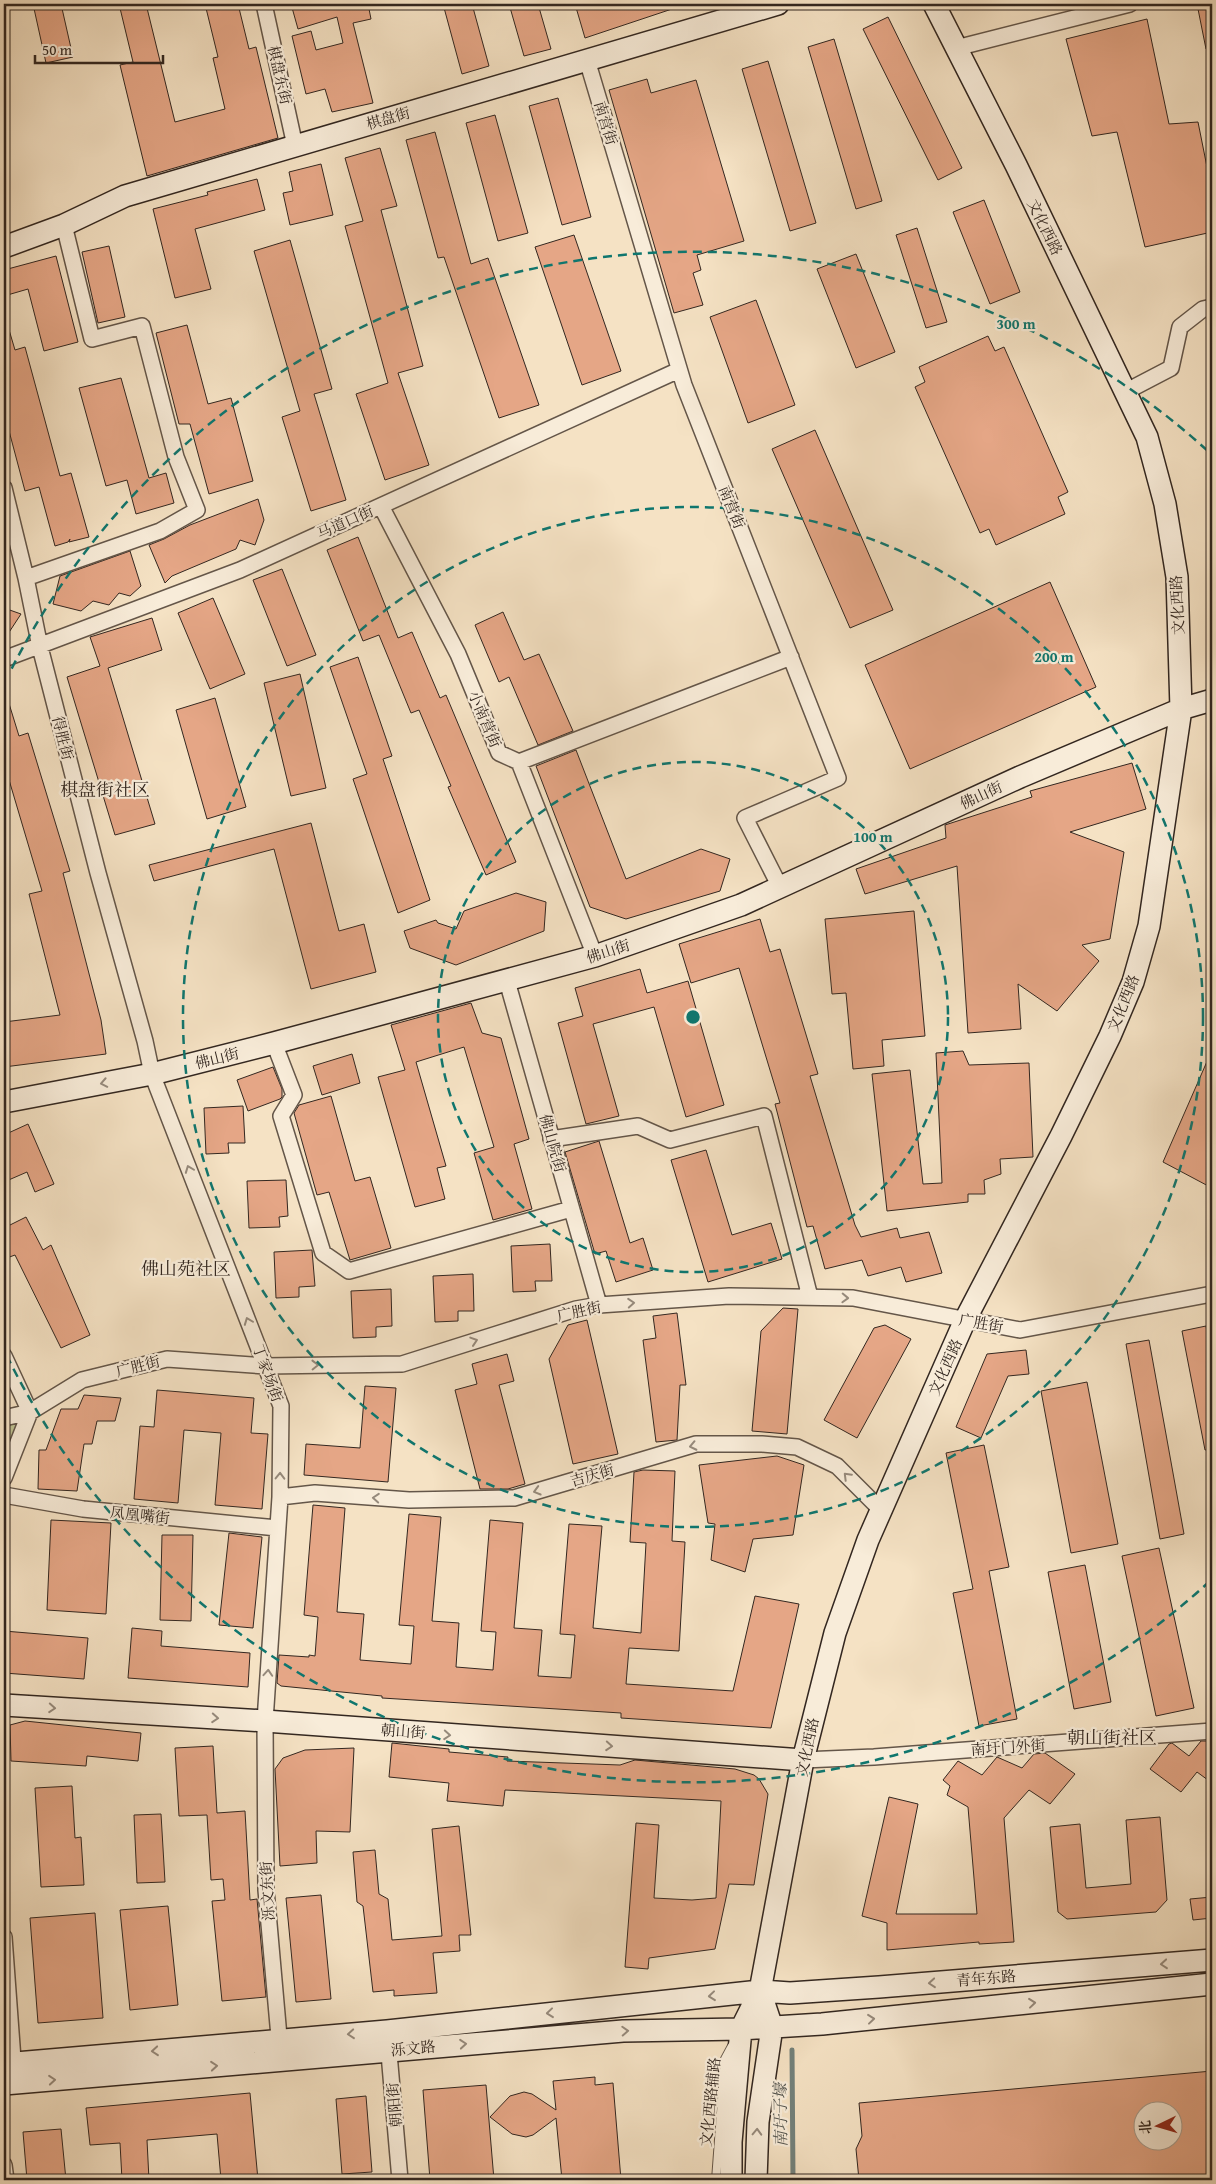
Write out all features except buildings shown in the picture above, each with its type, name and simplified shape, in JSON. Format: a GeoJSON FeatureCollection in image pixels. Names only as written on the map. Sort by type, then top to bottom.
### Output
{"type":"FeatureCollection","features":[{"type":"Feature","properties":{"kind":"main road","name":"棋盘街"},"geometry":{"type":"LineString","coordinates":[[4,247],[64,225],[125,196],[778,4]]}},
{"type":"Feature","properties":{"kind":"main road","name":"文化西路"},"geometry":{"type":"LineString","coordinates":[[731,2180],[731,2142],[741,2029],[760,1991],[803,1760],[835,1633],[868,1540],[965,1320],[1061,1136],[1110,1036],[1133,982],[1149,926],[1181,709],[1177,577],[1165,504],[1147,437],[1016,165],[934,4]]}},
{"type":"Feature","properties":{"kind":"main road","name":"佛山街"},"geometry":{"type":"LineString","coordinates":[[4,1102],[152,1074],[507,981],[594,956],[741,905],[1020,778],[1181,709],[1212,700]]}},
{"type":"Feature","properties":{"kind":"main road","name":"朝山街"},"geometry":{"type":"LineString","coordinates":[[4,1705],[265,1721],[803,1760]]}},
{"type":"Feature","properties":{"kind":"main road","name":"青年东路"},"geometry":{"type":"LineString","coordinates":[[760,1991],[790,1993],[820,1991],[1212,1960]]}},
{"type":"Feature","properties":{"kind":"main road","name":"青年东路"},"geometry":{"type":"LineString","coordinates":[[811,2025],[1212,1984]]}},
{"type":"Feature","properties":{"kind":"main road","name":"文化西路"},"geometry":{"type":"LineString","coordinates":[[756,2180],[758,2122],[772,2027],[760,1991]]}},
{"type":"Feature","properties":{"kind":"main road","name":"泺文路"},"geometry":{"type":"LineString","coordinates":[[9,2074],[388,2040],[760,1991]]}},
{"type":"Feature","properties":{"kind":"main road","name":"泺文路"},"geometry":{"type":"LineString","coordinates":[[388,2040],[623,2031],[741,2029],[811,2025]]}},
{"type":"Feature","properties":{"kind":"street","name":"棋盘东街"},"geometry":{"type":"LineString","coordinates":[[264,4],[296,146]]}},
{"type":"Feature","properties":{"kind":"street"},"geometry":{"type":"LineString","coordinates":[[956,48],[1130,4]]}},
{"type":"Feature","properties":{"kind":"street","name":"南营街"},"geometry":{"type":"LineString","coordinates":[[587,60],[679,370],[838,778],[745,818],[780,887]]}},
{"type":"Feature","properties":{"kind":"street"},"geometry":{"type":"LineString","coordinates":[[26,578],[160,530],[197,510],[176,458],[142,326],[92,339],[64,225]]}},
{"type":"Feature","properties":{"kind":"street"},"geometry":{"type":"LineString","coordinates":[[1125,392],[1171,368],[1180,327],[1203,309],[1212,307]]}},
{"type":"Feature","properties":{"kind":"street","name":"马道口街"},"geometry":{"type":"LineString","coordinates":[[4,659],[240,570],[679,370]]}},
{"type":"Feature","properties":{"kind":"street","name":"得胜街"},"geometry":{"type":"LineString","coordinates":[[4,488],[26,578],[40,647],[98,873],[145,1041],[152,1074]]}},
{"type":"Feature","properties":{"kind":"street","name":"小南营街"},"geometry":{"type":"LineString","coordinates":[[381,506],[458,654],[499,753],[519,762]]}},
{"type":"Feature","properties":{"kind":"street"},"geometry":{"type":"LineString","coordinates":[[594,956],[519,762],[791,657]]}},
{"type":"Feature","properties":{"kind":"street","name":"佛山院街"},"geometry":{"type":"LineString","coordinates":[[507,981],[599,1305]]}},
{"type":"Feature","properties":{"kind":"street"},"geometry":{"type":"LineString","coordinates":[[274,1043],[294,1095],[281,1116],[323,1253],[349,1271],[572,1209]]}},
{"type":"Feature","properties":{"kind":"street","name":"丁家场街"},"geometry":{"type":"LineString","coordinates":[[152,1074],[281,1406],[280,1497],[265,1721]]}},
{"type":"Feature","properties":{"kind":"street"},"geometry":{"type":"LineString","coordinates":[[552,1139],[638,1126],[670,1140],[764,1116],[810,1297]]}},
{"type":"Feature","properties":{"kind":"street","name":"广胜街"},"geometry":{"type":"LineString","coordinates":[[4,1418],[30,1412],[82,1380],[167,1359],[266,1366],[402,1364],[576,1309],[599,1305],[728,1296],[853,1298],[1020,1330],[1212,1294]]}},
{"type":"Feature","properties":{"kind":"street"},"geometry":{"type":"LineString","coordinates":[[4,1356],[30,1412],[4,1478]]}},
{"type":"Feature","properties":{"kind":"street","name":"吉庆街"},"geometry":{"type":"LineString","coordinates":[[280,1497],[314,1493],[409,1500],[514,1498],[696,1444],[762,1444],[797,1447],[837,1466],[881,1510]]}},
{"type":"Feature","properties":{"kind":"street","name":"凤凰嘴街"},"geometry":{"type":"LineString","coordinates":[[4,1496],[83,1509],[277,1528]]}},
{"type":"Feature","properties":{"kind":"street","name":"泺文东街"},"geometry":{"type":"LineString","coordinates":[[265,1721],[266,1890],[280,2050]]}},
{"type":"Feature","properties":{"kind":"street","name":"南圩门外街"},"geometry":{"type":"LineString","coordinates":[[803,1760],[874,1757],[1212,1731]]}},
{"type":"Feature","properties":{"kind":"street"},"geometry":{"type":"LineString","coordinates":[[4,1937],[9,2074]]}},
{"type":"Feature","properties":{"kind":"street","name":"朝阳街"},"geometry":{"type":"LineString","coordinates":[[388,2040],[400,2180]]}},
{"type":"Feature","properties":{"kind":"street"},"geometry":{"type":"LineString","coordinates":[[4,2165],[6,2180]]}},
{"type":"Feature","properties":{"kind":"lane","name":"文化西路辅路"},"geometry":{"type":"LineString","coordinates":[[716,2180],[725,2059],[741,2029]]}},
{"type":"Feature","properties":{"kind":"green space"},"geometry":{"type":"Polygon","coordinates":[[[23,1417],[4,1463],[4,1424],[23,1417]]]}},
{"type":"Feature","properties":{"kind":"waterway","name":"南圩子壕"},"geometry":{"type":"LineString","coordinates":[[792,2050],[793,2180]]}},
{"type":"Feature","properties":{"kind":"district","name":"棋盘街社区"},"geometry":{"type":"Point","coordinates":[105,789]}},
{"type":"Feature","properties":{"kind":"district","name":"佛山苑社区"},"geometry":{"type":"Point","coordinates":[186,1268]}},
{"type":"Feature","properties":{"kind":"district","name":"朝山街社区"},"geometry":{"type":"Point","coordinates":[1112,1737]}}]}
